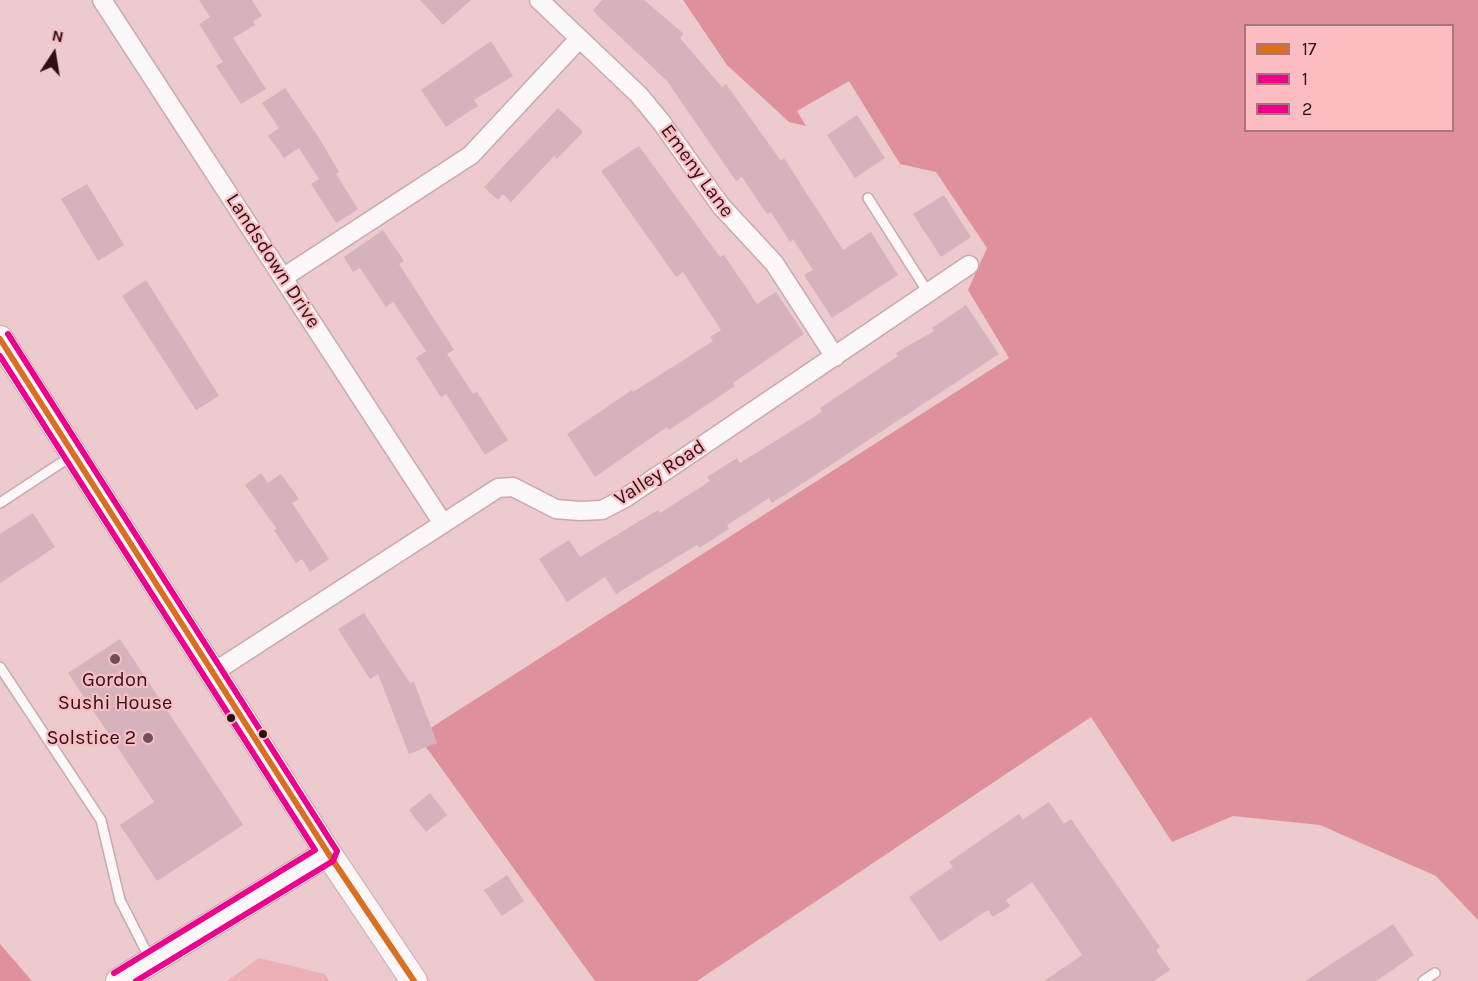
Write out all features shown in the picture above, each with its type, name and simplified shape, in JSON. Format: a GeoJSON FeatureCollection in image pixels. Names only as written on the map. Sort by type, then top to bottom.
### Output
{"type":"FeatureCollection","features":[{"type":"Feature","properties":{"kind":"main road"},"geometry":{"type":"LineString","coordinates":[[0,339],[328,853],[414,981]]}},
{"type":"Feature","properties":{"kind":"main road"},"geometry":{"type":"LineString","coordinates":[[119,981],[328,853]]}},
{"type":"Feature","properties":{"kind":"street","name":"Landsdown Drive"},"geometry":{"type":"LineString","coordinates":[[102,0],[442,522]]}},
{"type":"Feature","properties":{"kind":"street","name":"Emeny Lane"},"geometry":{"type":"LineString","coordinates":[[539,0],[639,95],[662,123],[721,206],[774,263],[835,357]]}},
{"type":"Feature","properties":{"kind":"street"},"geometry":{"type":"LineString","coordinates":[[284,277],[471,155],[579,39]]}},
{"type":"Feature","properties":{"kind":"street","name":"Valley Road"},"geometry":{"type":"LineString","coordinates":[[214,672],[442,522],[498,488],[513,487],[555,509],[602,510],[625,498],[969,265]]}},
{"type":"Feature","properties":{"kind":"lane"},"geometry":{"type":"LineString","coordinates":[[868,198],[929,294]]}},
{"type":"Feature","properties":{"kind":"lane"},"geometry":{"type":"LineString","coordinates":[[0,503],[73,456]]}},
{"type":"Feature","properties":{"kind":"lane"},"geometry":{"type":"LineString","coordinates":[[0,667],[102,820],[120,900],[151,962]]}},
{"type":"Feature","properties":{"kind":"lane"},"geometry":{"type":"LineString","coordinates":[[1423,981],[1435,973]]}},
{"type":"Feature","properties":{"kind":"path"},"geometry":{"type":"LineString","coordinates":[[174,684],[183,679]]}},
{"type":"Feature","properties":{"kind":"path"},"geometry":{"type":"LineString","coordinates":[[281,722],[291,718]]}},
{"type":"Feature","properties":{"kind":"path"},"geometry":{"type":"LineString","coordinates":[[206,733],[214,728]]}},
{"type":"Feature","properties":{"kind":"path"},"geometry":{"type":"LineString","coordinates":[[307,760],[315,755]]}},
{"type":"Feature","properties":{"kind":"shaded area"},"geometry":{"type":"Polygon","coordinates":[[[683,0],[1478,0],[1478,920],[1436,876],[1320,825],[1233,816],[1172,842],[1091,717],[697,981],[595,981],[418,736],[1009,358],[968,290],[987,248],[936,172],[900,164],[849,81],[797,111],[806,126],[789,122],[727,65],[683,0]]]}},
{"type":"Feature","properties":{"kind":"shaded area"},"geometry":{"type":"Polygon","coordinates":[[[0,944],[32,981],[0,981],[0,944]]]}},
{"type":"Feature","properties":{"kind":"shaded area"},"geometry":{"type":"Polygon","coordinates":[[[259,958],[325,974],[329,981],[227,981],[259,958]]]}},
{"type":"Feature","properties":{"kind":"building"},"geometry":{"type":"Polygon","coordinates":[[[199,0],[252,0],[262,16],[253,21],[255,25],[233,38],[266,89],[241,104],[216,66],[223,62],[199,24],[210,17],[199,0]]]}},
{"type":"Feature","properties":{"kind":"building"},"geometry":{"type":"Polygon","coordinates":[[[420,0],[471,0],[443,25],[420,0]]]}},
{"type":"Feature","properties":{"kind":"building"},"geometry":{"type":"Polygon","coordinates":[[[602,0],[644,0],[684,34],[680,38],[722,87],[726,84],[781,161],[784,158],[843,250],[871,232],[898,275],[832,318],[804,275],[813,270],[793,239],[790,242],[771,212],[767,214],[742,177],[736,181],[667,81],[593,10],[602,0]]]}},
{"type":"Feature","properties":{"kind":"building"},"geometry":{"type":"Polygon","coordinates":[[[491,41],[513,76],[474,100],[478,106],[446,127],[421,90],[491,41]]]}},
{"type":"Feature","properties":{"kind":"building"},"geometry":{"type":"Polygon","coordinates":[[[285,88],[318,136],[339,172],[336,174],[358,209],[336,223],[311,184],[319,179],[299,148],[284,158],[268,136],[279,128],[262,103],[285,88]]]}},
{"type":"Feature","properties":{"kind":"building"},"geometry":{"type":"Polygon","coordinates":[[[558,108],[583,132],[557,159],[554,156],[511,202],[503,194],[498,200],[484,187],[558,108]]]}},
{"type":"Feature","properties":{"kind":"building"},"geometry":{"type":"Polygon","coordinates":[[[857,115],[885,158],[855,178],[827,135],[857,115]]]}},
{"type":"Feature","properties":{"kind":"building"},"geometry":{"type":"Polygon","coordinates":[[[639,146],[720,257],[724,255],[757,304],[776,292],[804,334],[733,383],[735,386],[669,430],[667,427],[595,477],[567,434],[632,390],[633,392],[713,341],[710,337],[721,330],[683,272],[676,277],[601,171],[639,146]]]}},
{"type":"Feature","properties":{"kind":"building"},"geometry":{"type":"Polygon","coordinates":[[[87,184],[124,245],[98,261],[61,199],[87,184]]]}},
{"type":"Feature","properties":{"kind":"building"},"geometry":{"type":"Polygon","coordinates":[[[944,195],[971,237],[941,257],[913,214],[944,195]]]}},
{"type":"Feature","properties":{"kind":"building"},"geometry":{"type":"Polygon","coordinates":[[[383,230],[404,261],[399,264],[454,350],[447,354],[473,394],[477,392],[508,440],[485,455],[446,394],[441,397],[416,358],[426,351],[393,302],[386,307],[360,268],[353,272],[344,257],[383,230]]]}},
{"type":"Feature","properties":{"kind":"building"},"geometry":{"type":"Polygon","coordinates":[[[146,280],[219,396],[196,410],[122,296],[146,280]]]}},
{"type":"Feature","properties":{"kind":"building"},"geometry":{"type":"Polygon","coordinates":[[[966,305],[999,354],[772,503],[769,498],[727,525],[729,529],[699,548],[697,545],[616,594],[605,577],[567,602],[539,559],[569,540],[580,557],[658,510],[660,513],[710,481],[707,477],[737,458],[740,463],[822,412],[820,408],[898,356],[896,353],[934,331],[932,328],[966,305]]]}},
{"type":"Feature","properties":{"kind":"building"},"geometry":{"type":"Polygon","coordinates":[[[261,473],[268,483],[281,474],[299,499],[292,503],[329,559],[310,572],[302,559],[296,563],[274,530],[277,529],[245,485],[261,473]]]}},
{"type":"Feature","properties":{"kind":"building"},"geometry":{"type":"Polygon","coordinates":[[[33,513],[55,547],[0,583],[0,534],[33,513]]]}},
{"type":"Feature","properties":{"kind":"building"},"geometry":{"type":"Polygon","coordinates":[[[364,613],[410,683],[414,682],[437,743],[409,754],[378,674],[370,679],[338,629],[364,613]]]}},
{"type":"Feature","properties":{"kind":"building","name":"Solstice 2"},"geometry":{"type":"Polygon","coordinates":[[[120,639],[243,825],[157,881],[120,825],[154,802],[68,673],[120,639]]]}},
{"type":"Feature","properties":{"kind":"building"},"geometry":{"type":"Polygon","coordinates":[[[430,793],[447,815],[426,832],[409,810],[430,793]]]}},
{"type":"Feature","properties":{"kind":"building"},"geometry":{"type":"Polygon","coordinates":[[[1049,802],[1064,824],[1071,819],[1160,947],[1156,950],[1170,970],[1154,981],[1044,981],[1082,955],[1032,882],[1006,900],[1010,906],[993,917],[988,910],[940,942],[909,897],[953,867],[949,862],[1019,814],[1023,820],[1049,802]]]}},
{"type":"Feature","properties":{"kind":"building"},"geometry":{"type":"Polygon","coordinates":[[[507,875],[524,901],[502,916],[484,890],[507,875]]]}},
{"type":"Feature","properties":{"kind":"building"},"geometry":{"type":"Polygon","coordinates":[[[1393,924],[1414,955],[1376,981],[1305,981],[1393,924]]]}},
{"type":"Feature","properties":{"kind":"transit line","name":"2"},"geometry":{"type":"LineString","coordinates":[[8,334],[337,851],[333,861],[136,981]]}},
{"type":"Feature","properties":{"kind":"transit line","name":"17"},"geometry":{"type":"LineString","coordinates":[[0,339],[328,853],[414,981]]}},
{"type":"Feature","properties":{"kind":"transit line","name":"1"},"geometry":{"type":"LineString","coordinates":[[0,356],[315,850],[114,973]]}},
{"type":"Feature","properties":{"kind":"place","name":"Gordon Sushi House"},"geometry":{"type":"Point","coordinates":[115,659]}},
{"type":"Feature","properties":{"kind":"place","name":"Solstice 2"},"geometry":{"type":"Point","coordinates":[148,738]}}]}
